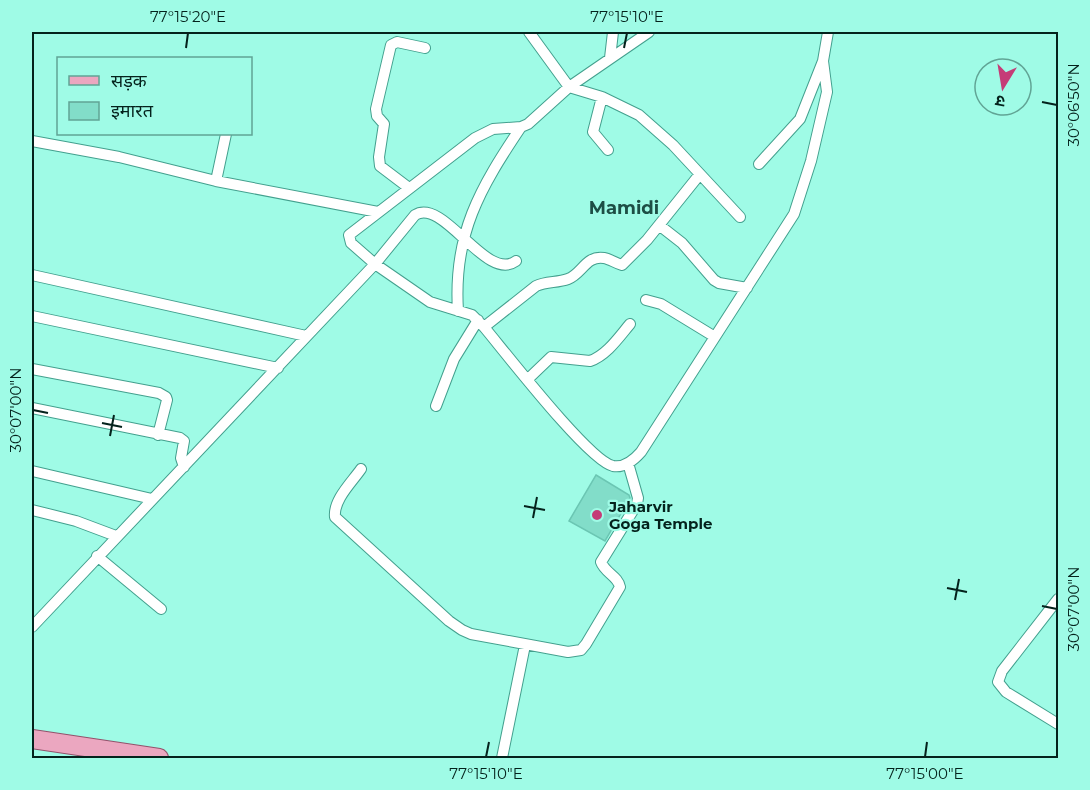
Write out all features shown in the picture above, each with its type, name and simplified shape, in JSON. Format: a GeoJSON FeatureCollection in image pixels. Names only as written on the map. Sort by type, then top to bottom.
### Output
{"type":"FeatureCollection","features":[{"type":"Feature","properties":{"kind":"main road"},"geometry":{"type":"LineString","coordinates":[[32,739],[159,759]]}},
{"type":"Feature","properties":{"kind":"main road"},"geometry":{"type":"LineString","coordinates":[[32,751],[84,759]]}},
{"type":"Feature","properties":{"kind":"street"},"geometry":{"type":"LineString","coordinates":[[529,32],[569,87],[602,97],[639,115],[673,145],[740,217]]}},
{"type":"Feature","properties":{"kind":"street"},"geometry":{"type":"LineString","coordinates":[[610,58],[613,32]]}},
{"type":"Feature","properties":{"kind":"street"},"geometry":{"type":"LineString","coordinates":[[458,311],[459,262],[469,218],[493,169],[521,127],[537,117],[569,87],[649,32]]}},
{"type":"Feature","properties":{"kind":"street"},"geometry":{"type":"LineString","coordinates":[[759,164],[800,119],[823,61],[828,32]]}},
{"type":"Feature","properties":{"kind":"street"},"geometry":{"type":"LineString","coordinates":[[409,188],[380,166],[379,157],[384,124],[377,116],[376,109],[391,45],[397,42],[425,48]]}},
{"type":"Feature","properties":{"kind":"street"},"geometry":{"type":"LineString","coordinates":[[521,127],[487,131],[378,212],[349,236],[351,243],[375,264],[430,302],[472,315],[581,442],[608,464],[620,466],[628,464],[641,452],[794,214],[801,196],[827,92],[823,61]]}},
{"type":"Feature","properties":{"kind":"street"},"geometry":{"type":"LineString","coordinates":[[602,97],[593,132],[608,150]]}},
{"type":"Feature","properties":{"kind":"street"},"geometry":{"type":"LineString","coordinates":[[216,181],[226,135]]}},
{"type":"Feature","properties":{"kind":"street"},"geometry":{"type":"LineString","coordinates":[[32,141],[118,157],[216,181],[378,212]]}},
{"type":"Feature","properties":{"kind":"street"},"geometry":{"type":"LineString","coordinates":[[436,406],[454,359],[481,324],[536,286],[543,282],[576,275],[585,263],[592,260],[606,259],[622,265],[647,240],[700,174]]}},
{"type":"Feature","properties":{"kind":"street"},"geometry":{"type":"LineString","coordinates":[[32,627],[375,264],[415,214],[423,211],[438,216],[463,239],[501,266],[509,266],[516,261]]}},
{"type":"Feature","properties":{"kind":"street"},"geometry":{"type":"LineString","coordinates":[[659,225],[682,243],[714,280],[747,288]]}},
{"type":"Feature","properties":{"kind":"street"},"geometry":{"type":"LineString","coordinates":[[32,275],[306,336]]}},
{"type":"Feature","properties":{"kind":"street"},"geometry":{"type":"LineString","coordinates":[[646,300],[661,304],[715,338]]}},
{"type":"Feature","properties":{"kind":"street"},"geometry":{"type":"LineString","coordinates":[[32,315],[278,368]]}},
{"type":"Feature","properties":{"kind":"street"},"geometry":{"type":"LineString","coordinates":[[528,379],[551,357],[590,361],[595,359],[618,339],[630,324]]}},
{"type":"Feature","properties":{"kind":"street"},"geometry":{"type":"LineString","coordinates":[[32,369],[159,393],[167,400],[158,435]]}},
{"type":"Feature","properties":{"kind":"street"},"geometry":{"type":"LineString","coordinates":[[32,408],[180,438],[184,441],[181,458],[184,467]]}},
{"type":"Feature","properties":{"kind":"street"},"geometry":{"type":"LineString","coordinates":[[361,469],[339,501],[334,514],[338,521],[448,621],[471,634],[568,652],[580,650],[600,624],[619,591],[620,583],[604,569],[602,562],[637,504],[638,498],[628,464]]}},
{"type":"Feature","properties":{"kind":"street"},"geometry":{"type":"LineString","coordinates":[[32,471],[152,499]]}},
{"type":"Feature","properties":{"kind":"street"},"geometry":{"type":"LineString","coordinates":[[32,510],[76,520],[116,536]]}},
{"type":"Feature","properties":{"kind":"street"},"geometry":{"type":"LineString","coordinates":[[97,556],[161,609]]}},
{"type":"Feature","properties":{"kind":"street"},"geometry":{"type":"LineString","coordinates":[[1059,599],[1002,671],[998,682],[1006,692],[1059,724]]}},
{"type":"Feature","properties":{"kind":"street"},"geometry":{"type":"LineString","coordinates":[[502,759],[525,645]]}},
{"type":"Feature","properties":{"kind":"building"},"geometry":{"type":"Polygon","coordinates":[[[596,475],[629,495],[630,498],[605,541],[569,521],[596,475]]]}},
{"type":"Feature","properties":{"kind":"place","name":"Jaharvir Goga Temple"},"geometry":{"type":"Point","coordinates":[597,515]}},
{"type":"Feature","properties":{"kind":"district","name":"Mamidi"},"geometry":{"type":"Point","coordinates":[624,208]}}]}
